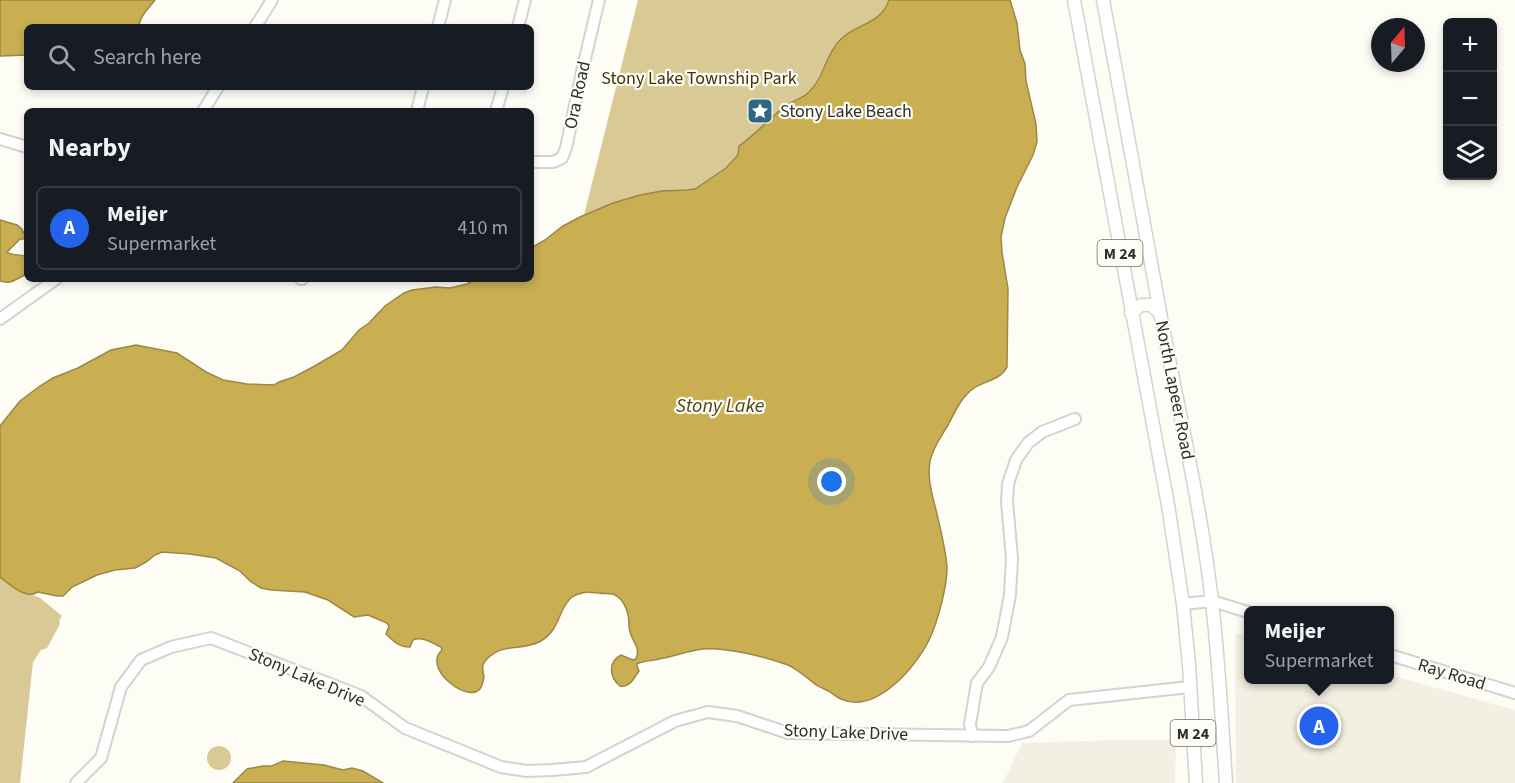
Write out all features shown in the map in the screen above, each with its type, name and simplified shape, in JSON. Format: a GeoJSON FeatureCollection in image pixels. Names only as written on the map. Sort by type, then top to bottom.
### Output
{"type":"FeatureCollection","features":[{"type":"Feature","properties":{"kind":"main road","name":"North Lapeer Road"},"geometry":{"type":"LineString","coordinates":[[1074,0],[1168,505],[1183,604],[1196,783]]}},
{"type":"Feature","properties":{"kind":"main road","name":"North Lapeer Road"},"geometry":{"type":"LineString","coordinates":[[1103,0],[1195,490],[1212,601],[1226,783]]}},
{"type":"Feature","properties":{"kind":"main road"},"geometry":{"type":"LineString","coordinates":[[1131,313],[1141,305],[1150,305],[1160,313]]}},
{"type":"Feature","properties":{"kind":"street"},"geometry":{"type":"LineString","coordinates":[[257,24],[272,0]]}},
{"type":"Feature","properties":{"kind":"street"},"geometry":{"type":"LineString","coordinates":[[439,24],[445,0]]}},
{"type":"Feature","properties":{"kind":"street"},"geometry":{"type":"LineString","coordinates":[[519,24],[525,0]]}},
{"type":"Feature","properties":{"kind":"street","name":"Ora Road"},"geometry":{"type":"LineString","coordinates":[[534,162],[553,162],[562,158],[599,0]]}},
{"type":"Feature","properties":{"kind":"street"},"geometry":{"type":"LineString","coordinates":[[205,108],[216,90]]}},
{"type":"Feature","properties":{"kind":"street"},"geometry":{"type":"LineString","coordinates":[[418,108],[422,90]]}},
{"type":"Feature","properties":{"kind":"street"},"geometry":{"type":"LineString","coordinates":[[497,108],[502,90]]}},
{"type":"Feature","properties":{"kind":"street"},"geometry":{"type":"LineString","coordinates":[[0,139],[24,146]]}},
{"type":"Feature","properties":{"kind":"street"},"geometry":{"type":"LineString","coordinates":[[0,319],[52,282]]}},
{"type":"Feature","properties":{"kind":"street"},"geometry":{"type":"LineString","coordinates":[[972,736],[970,724],[976,683],[989,667],[1002,637],[1011,595],[1012,558],[1007,502],[1008,484],[1016,460],[1028,443],[1042,432],[1075,419]]}},
{"type":"Feature","properties":{"kind":"street"},"geometry":{"type":"LineString","coordinates":[[1183,604],[1212,601],[1244,611]]}},
{"type":"Feature","properties":{"kind":"street","name":"Stony Lake Drive"},"geometry":{"type":"LineString","coordinates":[[76,783],[100,758],[121,687],[141,660],[171,647],[210,638],[361,696],[405,728],[501,767],[527,771],[554,771],[586,767],[675,721],[708,712],[737,716],[788,733],[1008,736],[1029,731],[1069,700],[1190,687]]}},
{"type":"Feature","properties":{"kind":"street","name":"Ray Road"},"geometry":{"type":"LineString","coordinates":[[1394,657],[1515,693]]}},
{"type":"Feature","properties":{"kind":"shaded area"},"geometry":{"type":"Polygon","coordinates":[[[1235,633],[1244,635],[1244,684],[1394,684],[1394,676],[1515,710],[1515,783],[1236,783],[1235,633]]]}},
{"type":"Feature","properties":{"kind":"shaded area"},"geometry":{"type":"Polygon","coordinates":[[[1176,740],[1175,783],[1003,783],[1022,743],[1176,740]]]}},
{"type":"Feature","properties":{"kind":"green space","name":"Stony Lake Township Park"},"geometry":{"type":"Polygon","coordinates":[[[638,0],[889,0],[880,15],[866,26],[857,28],[834,47],[810,92],[787,104],[739,146],[738,155],[726,168],[695,189],[640,195],[584,215],[638,0]]]}},
{"type":"Feature","properties":{"kind":"green space"},"geometry":{"type":"Polygon","coordinates":[[[0,577],[21,591],[40,598],[62,616],[47,648],[41,650],[33,662],[20,783],[0,783],[0,577]]]}},
{"type":"Feature","properties":{"kind":"green space"},"geometry":{"type":"Polygon","coordinates":[[[219,746],[228,749],[231,758],[228,767],[219,770],[210,767],[207,758],[210,749],[219,746]]]}},
{"type":"Feature","properties":{"kind":"water"},"geometry":{"type":"Polygon","coordinates":[[[0,0],[155,0],[142,16],[139,24],[24,24],[24,55],[0,56],[0,0]]]}},
{"type":"Feature","properties":{"kind":"water","name":"Stony Lake"},"geometry":{"type":"Polygon","coordinates":[[[889,0],[1010,0],[1025,64],[1037,142],[1005,218],[1001,237],[1008,289],[1007,367],[997,378],[974,388],[965,396],[933,451],[930,461],[930,486],[947,568],[939,613],[930,638],[916,662],[894,685],[881,694],[868,700],[854,702],[841,699],[788,665],[746,653],[712,649],[697,650],[637,664],[639,671],[631,682],[620,686],[612,674],[612,666],[621,655],[636,659],[637,650],[625,607],[621,599],[613,594],[585,592],[572,597],[548,636],[534,644],[501,650],[489,657],[483,666],[482,686],[473,692],[456,687],[441,674],[437,657],[442,650],[441,647],[420,639],[413,640],[410,647],[403,646],[386,634],[389,626],[387,623],[368,615],[354,617],[328,600],[305,592],[261,588],[240,571],[216,558],[162,552],[135,568],[97,575],[72,587],[63,596],[38,592],[23,593],[0,577],[0,426],[20,401],[40,386],[111,350],[136,345],[177,353],[223,380],[274,385],[294,377],[342,350],[359,330],[385,306],[404,293],[436,287],[450,288],[471,282],[534,282],[534,246],[563,226],[613,203],[640,195],[695,189],[726,168],[738,155],[739,146],[785,106],[814,87],[831,52],[840,40],[846,34],[874,20],[889,0]]]}},
{"type":"Feature","properties":{"kind":"water"},"geometry":{"type":"Polygon","coordinates":[[[0,220],[17,225],[24,232],[24,239],[20,239],[7,252],[24,256],[24,275],[8,282],[0,281],[0,220]]]}},
{"type":"Feature","properties":{"kind":"water"},"geometry":{"type":"Polygon","coordinates":[[[283,761],[324,765],[343,770],[352,768],[363,771],[383,783],[233,783],[247,769],[272,766],[283,761]]]}},
{"type":"Feature","properties":{"kind":"place","name":"Stony Lake Beach"},"geometry":{"type":"Point","coordinates":[760,111]}},
{"type":"Feature","properties":{"kind":"place","name":"Meijer"},"geometry":{"type":"Point","coordinates":[1319,726]}}]}
